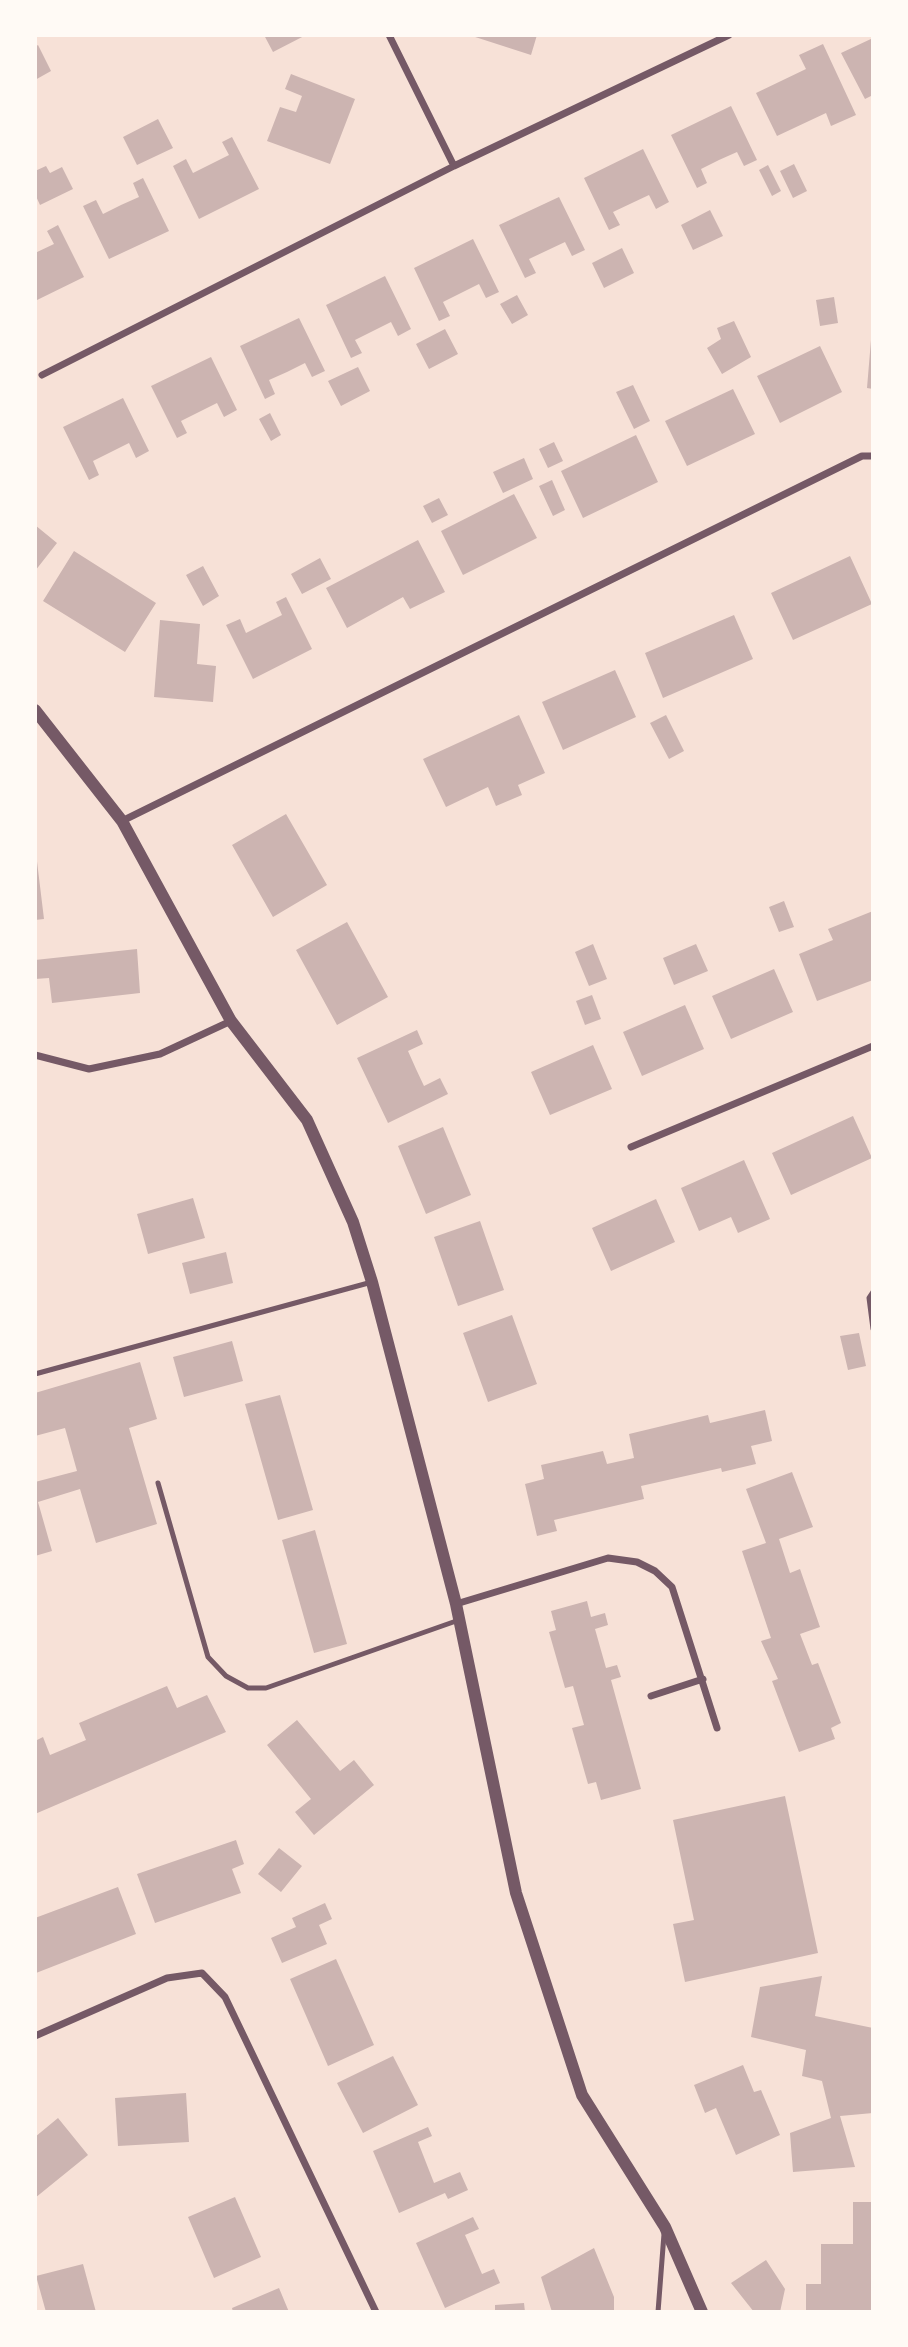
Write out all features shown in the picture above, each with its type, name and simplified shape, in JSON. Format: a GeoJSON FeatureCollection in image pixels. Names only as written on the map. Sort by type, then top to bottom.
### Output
{"type":"FeatureCollection","features":[{"type":"Feature","properties":{"kind":"street"},"geometry":{"type":"LineString","coordinates":[[389,35],[454,166]]}},
{"type":"Feature","properties":{"kind":"street"},"geometry":{"type":"LineString","coordinates":[[42,374],[454,166],[729,35]]}},
{"type":"Feature","properties":{"kind":"street"},"geometry":{"type":"LineString","coordinates":[[122,821],[862,456],[873,456]]}},
{"type":"Feature","properties":{"kind":"street"},"geometry":{"type":"LineString","coordinates":[[35,710],[122,821],[231,1021],[307,1120],[353,1222],[372,1282],[456,1604],[516,1893],[582,2095],[665,2227],[702,2312]]}},
{"type":"Feature","properties":{"kind":"street"},"geometry":{"type":"LineString","coordinates":[[35,1055],[89,1069],[160,1054],[231,1021]]}},
{"type":"Feature","properties":{"kind":"street"},"geometry":{"type":"LineString","coordinates":[[631,1147],[873,1046]]}},
{"type":"Feature","properties":{"kind":"street"},"geometry":{"type":"LineString","coordinates":[[456,1604],[608,1558],[637,1562],[655,1572],[672,1587],[717,1728]]}},
{"type":"Feature","properties":{"kind":"street"},"geometry":{"type":"LineString","coordinates":[[651,1696],[703,1679]]}},
{"type":"Feature","properties":{"kind":"street"},"geometry":{"type":"LineString","coordinates":[[35,2036],[167,1978],[202,1973],[225,1997],[376,2312]]}},
{"type":"Feature","properties":{"kind":"lane"},"geometry":{"type":"LineString","coordinates":[[35,1374],[372,1282]]}},
{"type":"Feature","properties":{"kind":"lane"},"geometry":{"type":"LineString","coordinates":[[873,1292],[869,1298],[873,1329]]}},
{"type":"Feature","properties":{"kind":"lane"},"geometry":{"type":"LineString","coordinates":[[158,1483],[208,1657],[226,1676],[248,1688],[266,1688],[459,1620]]}},
{"type":"Feature","properties":{"kind":"lane"},"geometry":{"type":"LineString","coordinates":[[658,2312],[665,2227]]}},
{"type":"Feature","properties":{"kind":"building"},"geometry":{"type":"Polygon","coordinates":[[[264,35],[306,35],[273,52],[264,35]]]}},
{"type":"Feature","properties":{"kind":"building"},"geometry":{"type":"Polygon","coordinates":[[[469,35],[537,35],[531,55],[469,35]]]}},
{"type":"Feature","properties":{"kind":"building"},"geometry":{"type":"Polygon","coordinates":[[[873,38],[873,95],[865,99],[841,53],[873,38]]]}},
{"type":"Feature","properties":{"kind":"building"},"geometry":{"type":"Polygon","coordinates":[[[823,44],[856,115],[831,126],[826,113],[777,136],[756,93],[806,69],[799,55],[823,44]]]}},
{"type":"Feature","properties":{"kind":"building"},"geometry":{"type":"Polygon","coordinates":[[[38,45],[51,71],[35,80],[35,47],[38,45]]]}},
{"type":"Feature","properties":{"kind":"building"},"geometry":{"type":"Polygon","coordinates":[[[291,74],[355,99],[330,164],[267,141],[280,107],[296,112],[302,96],[285,89],[291,74]]]}},
{"type":"Feature","properties":{"kind":"building"},"geometry":{"type":"Polygon","coordinates":[[[731,106],[757,160],[744,166],[737,152],[719,160],[701,169],[707,183],[697,188],[671,135],[731,106]]]}},
{"type":"Feature","properties":{"kind":"building"},"geometry":{"type":"Polygon","coordinates":[[[158,119],[173,148],[137,165],[123,137],[158,119]]]}},
{"type":"Feature","properties":{"kind":"building"},"geometry":{"type":"Polygon","coordinates":[[[232,137],[259,189],[199,219],[173,166],[186,159],[193,173],[229,155],[222,142],[232,137]]]}},
{"type":"Feature","properties":{"kind":"building"},"geometry":{"type":"Polygon","coordinates":[[[643,149],[669,202],[656,209],[649,195],[613,212],[620,225],[609,230],[584,178],[643,149]]]}},
{"type":"Feature","properties":{"kind":"building"},"geometry":{"type":"Polygon","coordinates":[[[794,164],[807,191],[793,198],[780,171],[794,164]]]}},
{"type":"Feature","properties":{"kind":"building"},"geometry":{"type":"Polygon","coordinates":[[[768,165],[781,191],[772,196],[759,170],[768,165]]]}},
{"type":"Feature","properties":{"kind":"building"},"geometry":{"type":"Polygon","coordinates":[[[46,166],[50,173],[62,167],[73,189],[40,205],[35,194],[35,171],[46,166]]]}},
{"type":"Feature","properties":{"kind":"building"},"geometry":{"type":"Polygon","coordinates":[[[143,178],[169,231],[109,259],[83,206],[96,200],[103,214],[139,197],[133,183],[143,178]]]}},
{"type":"Feature","properties":{"kind":"building"},"geometry":{"type":"Polygon","coordinates":[[[559,197],[585,250],[572,256],[565,242],[529,259],[536,273],[525,278],[499,225],[559,197]]]}},
{"type":"Feature","properties":{"kind":"building"},"geometry":{"type":"Polygon","coordinates":[[[710,210],[723,236],[693,250],[681,225],[710,210]]]}},
{"type":"Feature","properties":{"kind":"building"},"geometry":{"type":"Polygon","coordinates":[[[58,225],[84,277],[35,301],[35,253],[54,244],[47,231],[58,225]]]}},
{"type":"Feature","properties":{"kind":"building"},"geometry":{"type":"Polygon","coordinates":[[[473,239],[499,292],[486,298],[479,284],[443,302],[450,316],[439,321],[414,268],[473,239]]]}},
{"type":"Feature","properties":{"kind":"building"},"geometry":{"type":"Polygon","coordinates":[[[622,248],[634,273],[604,288],[592,263],[622,248]]]}},
{"type":"Feature","properties":{"kind":"building"},"geometry":{"type":"Polygon","coordinates":[[[385,276],[411,329],[398,336],[391,322],[355,340],[362,353],[351,358],[326,305],[385,276]]]}},
{"type":"Feature","properties":{"kind":"building"},"geometry":{"type":"Polygon","coordinates":[[[517,295],[528,315],[512,324],[500,304],[517,295]]]}},
{"type":"Feature","properties":{"kind":"building"},"geometry":{"type":"Polygon","coordinates":[[[834,297],[838,323],[820,326],[816,300],[834,297]]]}},
{"type":"Feature","properties":{"kind":"building"},"geometry":{"type":"Polygon","coordinates":[[[299,318],[325,371],[312,377],[305,363],[269,380],[275,394],[265,399],[240,346],[299,318]]]}},
{"type":"Feature","properties":{"kind":"building"},"geometry":{"type":"Polygon","coordinates":[[[734,321],[751,357],[722,374],[707,348],[721,339],[717,328],[734,321]]]}},
{"type":"Feature","properties":{"kind":"building"},"geometry":{"type":"Polygon","coordinates":[[[445,329],[458,354],[429,369],[416,344],[445,329]]]}},
{"type":"Feature","properties":{"kind":"building"},"geometry":{"type":"Polygon","coordinates":[[[873,340],[873,389],[867,388],[873,340]]]}},
{"type":"Feature","properties":{"kind":"building"},"geometry":{"type":"Polygon","coordinates":[[[820,346],[842,392],[780,423],[757,376],[820,346]]]}},
{"type":"Feature","properties":{"kind":"building"},"geometry":{"type":"Polygon","coordinates":[[[211,357],[237,410],[224,417],[217,403],[181,421],[187,433],[177,438],[151,386],[211,357]]]}},
{"type":"Feature","properties":{"kind":"building"},"geometry":{"type":"Polygon","coordinates":[[[358,367],[370,391],[341,406],[328,381],[358,367]]]}},
{"type":"Feature","properties":{"kind":"building"},"geometry":{"type":"Polygon","coordinates":[[[633,385],[650,421],[634,429],[616,392],[633,385]]]}},
{"type":"Feature","properties":{"kind":"building"},"geometry":{"type":"Polygon","coordinates":[[[733,389],[755,434],[687,466],[665,421],[733,389]]]}},
{"type":"Feature","properties":{"kind":"building"},"geometry":{"type":"Polygon","coordinates":[[[123,398],[149,451],[136,458],[129,443],[93,461],[99,475],[89,480],[63,427],[123,398]]]}},
{"type":"Feature","properties":{"kind":"building"},"geometry":{"type":"Polygon","coordinates":[[[270,413],[281,435],[271,441],[259,419],[270,413]]]}},
{"type":"Feature","properties":{"kind":"building"},"geometry":{"type":"Polygon","coordinates":[[[636,435],[658,482],[583,518],[561,471],[636,435]]]}},
{"type":"Feature","properties":{"kind":"building"},"geometry":{"type":"Polygon","coordinates":[[[554,442],[563,461],[548,468],[539,449],[554,442]]]}},
{"type":"Feature","properties":{"kind":"building"},"geometry":{"type":"Polygon","coordinates":[[[524,458],[533,479],[503,493],[493,472],[524,458]]]}},
{"type":"Feature","properties":{"kind":"building"},"geometry":{"type":"Polygon","coordinates":[[[552,480],[565,510],[553,516],[539,486],[552,480]]]}},
{"type":"Feature","properties":{"kind":"building"},"geometry":{"type":"Polygon","coordinates":[[[514,494],[537,538],[463,575],[441,531],[514,494]]]}},
{"type":"Feature","properties":{"kind":"building"},"geometry":{"type":"Polygon","coordinates":[[[439,498],[448,515],[432,523],[423,506],[439,498]]]}},
{"type":"Feature","properties":{"kind":"building"},"geometry":{"type":"Polygon","coordinates":[[[35,525],[57,543],[35,571],[35,525]]]}},
{"type":"Feature","properties":{"kind":"building"},"geometry":{"type":"Polygon","coordinates":[[[418,540],[445,592],[410,609],[403,597],[347,628],[326,588],[418,540]]]}},
{"type":"Feature","properties":{"kind":"building"},"geometry":{"type":"Polygon","coordinates":[[[74,551],[156,603],[125,652],[43,601],[74,551]]]}},
{"type":"Feature","properties":{"kind":"building"},"geometry":{"type":"Polygon","coordinates":[[[850,556],[872,604],[793,640],[771,593],[850,556]]]}},
{"type":"Feature","properties":{"kind":"building"},"geometry":{"type":"Polygon","coordinates":[[[320,558],[331,579],[302,594],[291,574],[320,558]]]}},
{"type":"Feature","properties":{"kind":"building"},"geometry":{"type":"Polygon","coordinates":[[[203,566],[219,596],[203,606],[186,575],[203,566]]]}},
{"type":"Feature","properties":{"kind":"building"},"geometry":{"type":"Polygon","coordinates":[[[286,597],[312,649],[253,679],[226,625],[240,619],[246,633],[282,615],[276,602],[286,597]]]}},
{"type":"Feature","properties":{"kind":"building"},"geometry":{"type":"Polygon","coordinates":[[[734,615],[753,659],[663,698],[645,653],[734,615]]]}},
{"type":"Feature","properties":{"kind":"building"},"geometry":{"type":"Polygon","coordinates":[[[160,620],[200,624],[197,664],[216,666],[213,702],[154,697],[160,620]]]}},
{"type":"Feature","properties":{"kind":"building"},"geometry":{"type":"Polygon","coordinates":[[[615,670],[636,717],[563,750],[542,702],[615,670]]]}},
{"type":"Feature","properties":{"kind":"building"},"geometry":{"type":"Polygon","coordinates":[[[519,715],[545,773],[518,785],[522,795],[496,806],[488,787],[446,807],[423,759],[519,715]]]}},
{"type":"Feature","properties":{"kind":"building"},"geometry":{"type":"Polygon","coordinates":[[[666,715],[684,751],[669,759],[650,723],[666,715]]]}},
{"type":"Feature","properties":{"kind":"building"},"geometry":{"type":"Polygon","coordinates":[[[286,814],[327,885],[273,917],[232,845],[286,814]]]}},
{"type":"Feature","properties":{"kind":"building"},"geometry":{"type":"Polygon","coordinates":[[[35,845],[44,919],[35,920],[35,845]]]}},
{"type":"Feature","properties":{"kind":"building"},"geometry":{"type":"Polygon","coordinates":[[[784,901],[794,927],[779,932],[769,907],[784,901]]]}},
{"type":"Feature","properties":{"kind":"building"},"geometry":{"type":"Polygon","coordinates":[[[873,911],[873,980],[817,1001],[799,954],[833,940],[828,929],[873,911]]]}},
{"type":"Feature","properties":{"kind":"building"},"geometry":{"type":"Polygon","coordinates":[[[347,922],[388,997],[337,1025],[296,950],[347,922]]]}},
{"type":"Feature","properties":{"kind":"building"},"geometry":{"type":"Polygon","coordinates":[[[593,944],[607,979],[589,986],[575,952],[593,944]]]}},
{"type":"Feature","properties":{"kind":"building"},"geometry":{"type":"Polygon","coordinates":[[[696,944],[708,971],[674,985],[663,958],[696,944]]]}},
{"type":"Feature","properties":{"kind":"building"},"geometry":{"type":"Polygon","coordinates":[[[137,949],[140,993],[52,1003],[49,978],[35,979],[35,960],[137,949]]]}},
{"type":"Feature","properties":{"kind":"building"},"geometry":{"type":"Polygon","coordinates":[[[774,969],[793,1012],[731,1039],[712,996],[774,969]]]}},
{"type":"Feature","properties":{"kind":"building"},"geometry":{"type":"Polygon","coordinates":[[[592,995],[601,1019],[585,1025],[576,1001],[592,995]]]}},
{"type":"Feature","properties":{"kind":"building"},"geometry":{"type":"Polygon","coordinates":[[[685,1005],[704,1049],[642,1076],[623,1032],[685,1005]]]}},
{"type":"Feature","properties":{"kind":"building"},"geometry":{"type":"Polygon","coordinates":[[[417,1030],[423,1044],[408,1051],[424,1086],[440,1078],[448,1094],[388,1123],[357,1058],[417,1030]]]}},
{"type":"Feature","properties":{"kind":"building"},"geometry":{"type":"Polygon","coordinates":[[[593,1045],[612,1089],[550,1115],[531,1072],[593,1045]]]}},
{"type":"Feature","properties":{"kind":"building"},"geometry":{"type":"Polygon","coordinates":[[[853,1116],[872,1158],[791,1195],[772,1153],[853,1116]]]}},
{"type":"Feature","properties":{"kind":"building"},"geometry":{"type":"Polygon","coordinates":[[[443,1127],[471,1195],[426,1214],[398,1146],[443,1127]]]}},
{"type":"Feature","properties":{"kind":"building"},"geometry":{"type":"Polygon","coordinates":[[[744,1160],[770,1219],[738,1233],[731,1217],[699,1231],[681,1188],[744,1160]]]}},
{"type":"Feature","properties":{"kind":"building"},"geometry":{"type":"Polygon","coordinates":[[[193,1198],[205,1238],[148,1254],[137,1214],[193,1198]]]}},
{"type":"Feature","properties":{"kind":"building"},"geometry":{"type":"Polygon","coordinates":[[[656,1199],[675,1242],[611,1271],[592,1228],[656,1199]]]}},
{"type":"Feature","properties":{"kind":"building"},"geometry":{"type":"Polygon","coordinates":[[[480,1221],[504,1290],[458,1306],[434,1237],[480,1221]]]}},
{"type":"Feature","properties":{"kind":"building"},"geometry":{"type":"Polygon","coordinates":[[[226,1252],[233,1283],[190,1294],[182,1263],[226,1252]]]}},
{"type":"Feature","properties":{"kind":"building"},"geometry":{"type":"Polygon","coordinates":[[[512,1315],[537,1384],[488,1402],[463,1333],[512,1315]]]}},
{"type":"Feature","properties":{"kind":"building"},"geometry":{"type":"Polygon","coordinates":[[[859,1333],[866,1366],[848,1370],[840,1336],[859,1333]]]}},
{"type":"Feature","properties":{"kind":"building"},"geometry":{"type":"Polygon","coordinates":[[[232,1341],[243,1381],[184,1397],[173,1357],[232,1341]]]}},
{"type":"Feature","properties":{"kind":"building"},"geometry":{"type":"Polygon","coordinates":[[[140,1362],[157,1419],[129,1428],[157,1524],[96,1543],[80,1489],[38,1502],[52,1551],[35,1556],[35,1482],[77,1471],[65,1428],[35,1436],[35,1393],[140,1362]]]}},
{"type":"Feature","properties":{"kind":"building"},"geometry":{"type":"Polygon","coordinates":[[[280,1395],[313,1510],[278,1520],[245,1404],[280,1395]]]}},
{"type":"Feature","properties":{"kind":"building"},"geometry":{"type":"Polygon","coordinates":[[[765,1410],[772,1441],[751,1446],[756,1464],[722,1472],[721,1468],[641,1486],[644,1499],[554,1520],[557,1531],[537,1536],[525,1484],[544,1479],[541,1465],[603,1451],[607,1464],[634,1458],[629,1434],[708,1415],[710,1423],[765,1410]]]}},
{"type":"Feature","properties":{"kind":"building"},"geometry":{"type":"Polygon","coordinates":[[[792,1472],[813,1527],[779,1539],[790,1573],[800,1569],[820,1627],[800,1634],[812,1665],[818,1663],[841,1723],[831,1728],[835,1739],[799,1752],[772,1681],[778,1679],[761,1641],[771,1638],[742,1551],[766,1543],[746,1489],[792,1472]]]}},
{"type":"Feature","properties":{"kind":"building"},"geometry":{"type":"Polygon","coordinates":[[[315,1530],[347,1644],[314,1653],[282,1540],[315,1530]]]}},
{"type":"Feature","properties":{"kind":"building"},"geometry":{"type":"Polygon","coordinates":[[[587,1601],[591,1617],[605,1613],[608,1625],[595,1629],[606,1668],[617,1665],[621,1677],[611,1680],[641,1789],[601,1800],[596,1782],[588,1784],[572,1728],[584,1725],[573,1686],[565,1688],[549,1632],[556,1630],[551,1611],[587,1601]]]}},
{"type":"Feature","properties":{"kind":"building"},"geometry":{"type":"Polygon","coordinates":[[[167,1686],[177,1708],[207,1695],[226,1732],[35,1814],[35,1741],[43,1737],[50,1755],[86,1740],[79,1723],[167,1686]]]}},
{"type":"Feature","properties":{"kind":"building"},"geometry":{"type":"Polygon","coordinates":[[[297,1720],[340,1771],[354,1760],[374,1785],[314,1835],[295,1812],[311,1799],[267,1745],[297,1720]]]}},
{"type":"Feature","properties":{"kind":"building"},"geometry":{"type":"Polygon","coordinates":[[[785,1796],[818,1953],[685,1982],[673,1924],[694,1920],[673,1820],[785,1796]]]}},
{"type":"Feature","properties":{"kind":"building"},"geometry":{"type":"Polygon","coordinates":[[[236,1840],[244,1864],[232,1869],[241,1893],[155,1923],[137,1874],[236,1840]]]}},
{"type":"Feature","properties":{"kind":"building"},"geometry":{"type":"Polygon","coordinates":[[[279,1848],[302,1866],[281,1892],[258,1874],[279,1848]]]}},
{"type":"Feature","properties":{"kind":"building"},"geometry":{"type":"Polygon","coordinates":[[[118,1887],[136,1934],[36,1973],[35,1918],[118,1887]]]}},
{"type":"Feature","properties":{"kind":"building"},"geometry":{"type":"Polygon","coordinates":[[[325,1903],[332,1919],[319,1925],[327,1944],[282,1963],[271,1938],[296,1927],[292,1918],[325,1903]]]}},
{"type":"Feature","properties":{"kind":"building"},"geometry":{"type":"Polygon","coordinates":[[[336,1959],[374,2045],[328,2066],[290,1979],[336,1959]]]}},
{"type":"Feature","properties":{"kind":"building"},"geometry":{"type":"Polygon","coordinates":[[[822,1976],[815,2016],[873,2028],[873,2113],[840,2116],[855,2167],[793,2172],[790,2133],[831,2118],[822,2081],[802,2076],[806,2050],[751,2037],[760,1987],[822,1976]]]}},
{"type":"Feature","properties":{"kind":"building"},"geometry":{"type":"Polygon","coordinates":[[[393,2056],[418,2105],[363,2133],[337,2083],[393,2056]]]}},
{"type":"Feature","properties":{"kind":"building"},"geometry":{"type":"Polygon","coordinates":[[[743,2065],[754,2092],[761,2090],[780,2135],[736,2155],[716,2108],[705,2113],[694,2085],[743,2065]]]}},
{"type":"Feature","properties":{"kind":"building"},"geometry":{"type":"Polygon","coordinates":[[[186,2093],[189,2142],[118,2146],[115,2098],[186,2093]]]}},
{"type":"Feature","properties":{"kind":"building"},"geometry":{"type":"Polygon","coordinates":[[[58,2118],[88,2155],[35,2198],[35,2137],[58,2118]]]}},
{"type":"Feature","properties":{"kind":"building"},"geometry":{"type":"Polygon","coordinates":[[[428,2127],[432,2136],[418,2142],[434,2183],[460,2172],[468,2190],[448,2199],[445,2193],[399,2213],[373,2151],[428,2127]]]}},
{"type":"Feature","properties":{"kind":"building"},"geometry":{"type":"Polygon","coordinates":[[[235,2197],[261,2257],[214,2278],[188,2217],[235,2197]]]}},
{"type":"Feature","properties":{"kind":"building"},"geometry":{"type":"Polygon","coordinates":[[[853,2202],[873,2202],[873,2312],[806,2312],[806,2284],[821,2284],[821,2244],[853,2244],[853,2202]]]}},
{"type":"Feature","properties":{"kind":"building"},"geometry":{"type":"Polygon","coordinates":[[[473,2217],[479,2229],[465,2235],[482,2274],[494,2269],[500,2283],[445,2308],[416,2243],[473,2217]]]}},
{"type":"Feature","properties":{"kind":"building"},"geometry":{"type":"Polygon","coordinates":[[[594,2248],[614,2297],[614,2312],[552,2312],[541,2277],[594,2248]]]}},
{"type":"Feature","properties":{"kind":"building"},"geometry":{"type":"Polygon","coordinates":[[[766,2260],[785,2289],[780,2312],[754,2312],[731,2283],[766,2260]]]}},
{"type":"Feature","properties":{"kind":"building"},"geometry":{"type":"Polygon","coordinates":[[[83,2264],[96,2312],[46,2312],[36,2276],[83,2264]]]}},
{"type":"Feature","properties":{"kind":"building"},"geometry":{"type":"Polygon","coordinates":[[[279,2288],[289,2312],[233,2312],[232,2308],[279,2288]]]}},
{"type":"Feature","properties":{"kind":"building"},"geometry":{"type":"Polygon","coordinates":[[[524,2303],[525,2312],[495,2312],[495,2305],[524,2303]]]}}]}
